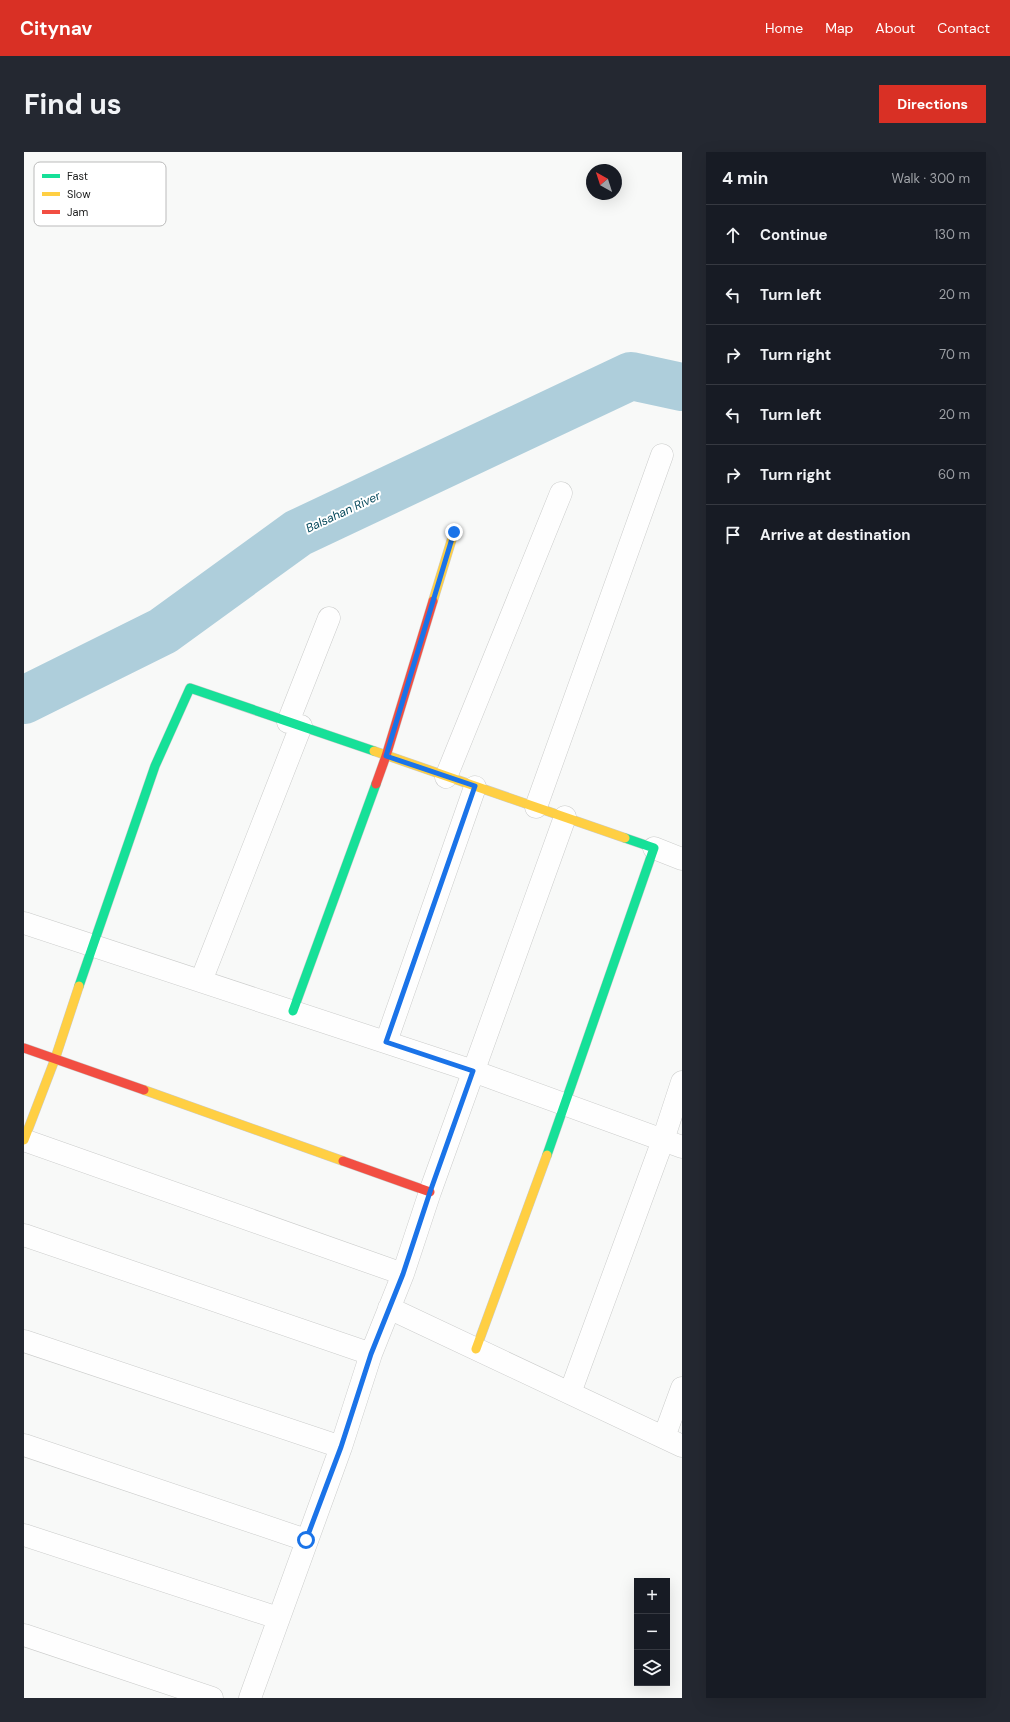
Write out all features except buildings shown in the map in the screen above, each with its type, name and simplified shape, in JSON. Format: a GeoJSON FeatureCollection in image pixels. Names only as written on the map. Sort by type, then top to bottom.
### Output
{"type":"FeatureCollection","features":[{"type":"Feature","properties":{"kind":"street"},"geometry":{"type":"LineString","coordinates":[[536,807],[662,455]]}},
{"type":"Feature","properties":{"kind":"street"},"geometry":{"type":"LineString","coordinates":[[446,777],[561,493]]}},
{"type":"Feature","properties":{"kind":"street"},"geometry":{"type":"LineString","coordinates":[[293,1011],[386,756],[454,532]]}},
{"type":"Feature","properties":{"kind":"street"},"geometry":{"type":"LineString","coordinates":[[201,981],[295,724],[329,618]]}},
{"type":"Feature","properties":{"kind":"street"},"geometry":{"type":"LineString","coordinates":[[403,1274],[24,1140],[55,1059],[92,945],[155,766],[190,688],[565,817],[682,859]]}},
{"type":"Feature","properties":{"kind":"street"},"geometry":{"type":"LineString","coordinates":[[386,1042],[475,786]]}},
{"type":"Feature","properties":{"kind":"street"},"geometry":{"type":"LineString","coordinates":[[250,1698],[306,1540],[341,1447],[371,1354],[403,1274],[430,1192],[565,817]]}},
{"type":"Feature","properties":{"kind":"street"},"geometry":{"type":"LineString","coordinates":[[476,1349],[566,1104],[654,848]]}},
{"type":"Feature","properties":{"kind":"street"},"geometry":{"type":"LineString","coordinates":[[24,924],[92,945],[473,1071],[673,1143]]}},
{"type":"Feature","properties":{"kind":"street"},"geometry":{"type":"LineString","coordinates":[[24,1048],[430,1192]]}},
{"type":"Feature","properties":{"kind":"street"},"geometry":{"type":"LineString","coordinates":[[570,1393],[673,1143],[682,1082]]}},
{"type":"Feature","properties":{"kind":"street"},"geometry":{"type":"LineString","coordinates":[[24,1235],[371,1354]]}},
{"type":"Feature","properties":{"kind":"street"},"geometry":{"type":"LineString","coordinates":[[389,1308],[673,1441],[682,1388]]}},
{"type":"Feature","properties":{"kind":"street"},"geometry":{"type":"LineString","coordinates":[[24,1341],[341,1447]]}},
{"type":"Feature","properties":{"kind":"street"},"geometry":{"type":"LineString","coordinates":[[24,1445],[306,1540]]}},
{"type":"Feature","properties":{"kind":"street"},"geometry":{"type":"LineString","coordinates":[[24,1535],[278,1618]]}},
{"type":"Feature","properties":{"kind":"street"},"geometry":{"type":"LineString","coordinates":[[24,1635],[212,1698]]}},
{"type":"Feature","properties":{"kind":"waterway","name":"Balsahan River"},"geometry":{"type":"LineString","coordinates":[[24,700],[163,631],[298,533],[631,376],[682,387]]}},
{"type":"Feature","properties":{"kind":"traffic: fast"},"geometry":{"type":"LineString","coordinates":[[79,986],[155,766],[190,688],[374,751]]}},
{"type":"Feature","properties":{"kind":"traffic: fast"},"geometry":{"type":"LineString","coordinates":[[293,1011],[376,784]]}},
{"type":"Feature","properties":{"kind":"traffic: fast"},"geometry":{"type":"LineString","coordinates":[[547,1155],[654,848],[625,838]]}},
{"type":"Feature","properties":{"kind":"traffic: slow"},"geometry":{"type":"LineString","coordinates":[[433,601],[454,532]]}},
{"type":"Feature","properties":{"kind":"traffic: slow"},"geometry":{"type":"LineString","coordinates":[[374,751],[625,838]]}},
{"type":"Feature","properties":{"kind":"traffic: slow"},"geometry":{"type":"LineString","coordinates":[[24,1140],[55,1059],[79,986]]}},
{"type":"Feature","properties":{"kind":"traffic: slow"},"geometry":{"type":"LineString","coordinates":[[144,1090],[343,1161]]}},
{"type":"Feature","properties":{"kind":"traffic: slow"},"geometry":{"type":"LineString","coordinates":[[476,1349],[547,1155]]}},
{"type":"Feature","properties":{"kind":"traffic: jam"},"geometry":{"type":"LineString","coordinates":[[376,784],[386,756],[433,601]]}},
{"type":"Feature","properties":{"kind":"traffic: jam"},"geometry":{"type":"LineString","coordinates":[[24,1048],[144,1090]]}},
{"type":"Feature","properties":{"kind":"traffic: jam"},"geometry":{"type":"LineString","coordinates":[[343,1161],[430,1192]]}},
{"type":"Feature","properties":{"kind":"route"},"geometry":{"type":"LineString","coordinates":[[306,1540],[341,1447],[371,1354],[403,1274],[430,1192],[473,1071],[386,1042],[475,786],[386,756],[454,532]]}}]}
